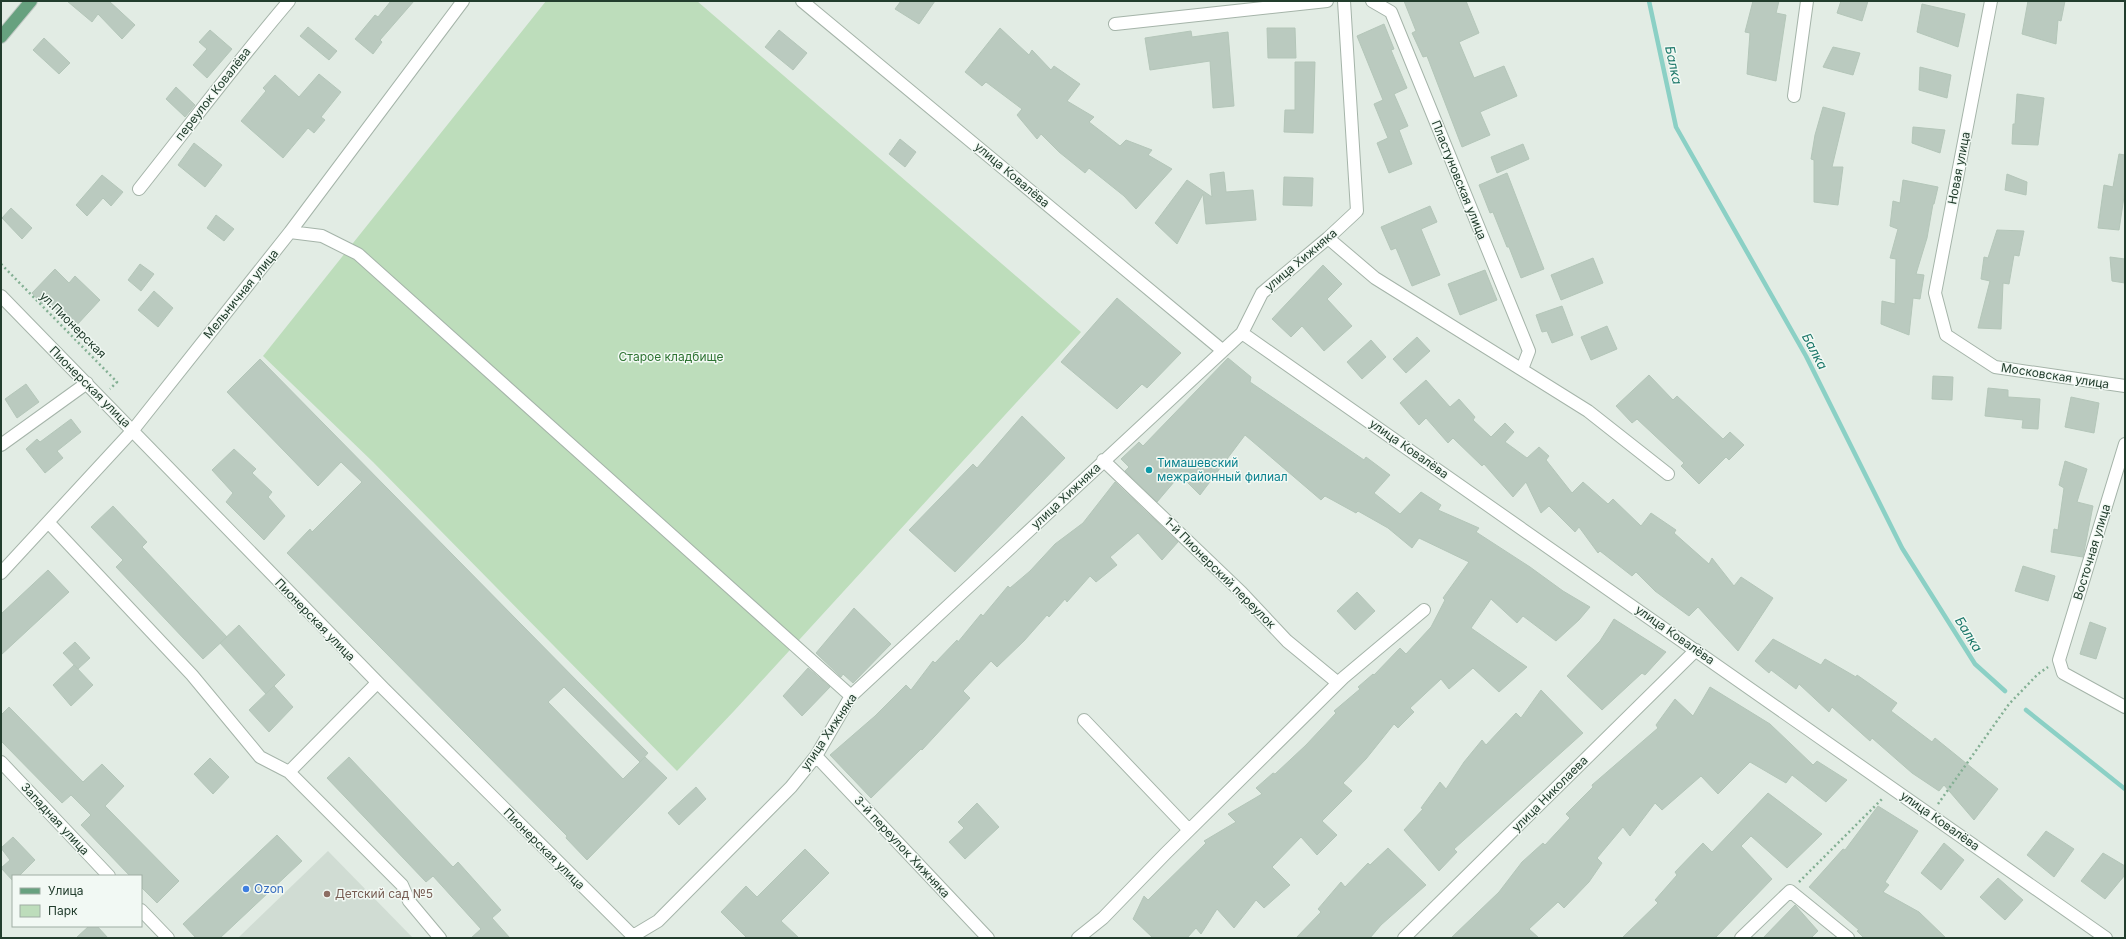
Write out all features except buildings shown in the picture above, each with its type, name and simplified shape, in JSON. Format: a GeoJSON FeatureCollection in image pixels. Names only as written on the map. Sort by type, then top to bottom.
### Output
{"type":"FeatureCollection","features":[{"type":"Feature","properties":{"kind":"main road"},"geometry":{"type":"LineString","coordinates":[[1,37],[30,1]]}},
{"type":"Feature","properties":{"kind":"street","name":"переулок Ковалёва"},"geometry":{"type":"LineString","coordinates":[[138,189],[197,116],[243,54],[289,1]]}},
{"type":"Feature","properties":{"kind":"street","name":"Мельничная улица"},"geometry":{"type":"LineString","coordinates":[[1,573],[133,430],[290,232],[463,1]]}},
{"type":"Feature","properties":{"kind":"street","name":"улица Ковалёва"},"geometry":{"type":"LineString","coordinates":[[802,1],[1222,350]]}},
{"type":"Feature","properties":{"kind":"street"},"geometry":{"type":"LineString","coordinates":[[1115,24],[1327,1]]}},
{"type":"Feature","properties":{"kind":"street","name":"улица Хижняка"},"geometry":{"type":"LineString","coordinates":[[634,937],[658,921],[791,787],[816,756],[851,696],[1103,460],[1242,333],[1262,293],[1328,238],[1357,211],[1344,1]]}},
{"type":"Feature","properties":{"kind":"street","name":"Пластуновская улица"},"geometry":{"type":"LineString","coordinates":[[1372,1],[1390,12],[1397,27],[1529,351],[1522,369]]}},
{"type":"Feature","properties":{"kind":"street"},"geometry":{"type":"LineString","coordinates":[[1794,96],[1807,1]]}},
{"type":"Feature","properties":{"kind":"street","name":"Новая улица"},"geometry":{"type":"LineString","coordinates":[[1946,335],[1935,293],[1991,1]]}},
{"type":"Feature","properties":{"kind":"street"},"geometry":{"type":"LineString","coordinates":[[290,232],[322,236],[358,254],[851,696]]}},
{"type":"Feature","properties":{"kind":"street"},"geometry":{"type":"LineString","coordinates":[[1328,238],[1375,278],[1588,411],[1668,474]]}},
{"type":"Feature","properties":{"kind":"street","name":"Пионерская улица"},"geometry":{"type":"LineString","coordinates":[[1,296],[133,430],[154,455],[377,683],[618,923],[634,937]]}},
{"type":"Feature","properties":{"kind":"street","name":"улица Ковалёва"},"geometry":{"type":"LineString","coordinates":[[1242,333],[2106,938]]}},
{"type":"Feature","properties":{"kind":"street","name":"Московская улица"},"geometry":{"type":"LineString","coordinates":[[1946,335],[1995,367],[2125,386]]}},
{"type":"Feature","properties":{"kind":"street"},"geometry":{"type":"LineString","coordinates":[[1,445],[86,383]]}},
{"type":"Feature","properties":{"kind":"street","name":"Восточная улица"},"geometry":{"type":"LineString","coordinates":[[2059,660],[2125,444]]}},
{"type":"Feature","properties":{"kind":"street","name":"1-й Пионерский переулок"},"geometry":{"type":"LineString","coordinates":[[1103,460],[1241,592],[1287,641],[1338,683]]}},
{"type":"Feature","properties":{"kind":"street"},"geometry":{"type":"LineString","coordinates":[[48,522],[192,675],[260,757],[289,772],[402,885],[409,901],[440,938]]}},
{"type":"Feature","properties":{"kind":"street"},"geometry":{"type":"LineString","coordinates":[[1078,938],[1103,918],[1189,830],[1338,683],[1424,610]]}},
{"type":"Feature","properties":{"kind":"street","name":"улица Николаева"},"geometry":{"type":"LineString","coordinates":[[1404,938],[1696,650]]}},
{"type":"Feature","properties":{"kind":"street"},"geometry":{"type":"LineString","coordinates":[[2059,660],[2063,673],[2125,707]]}},
{"type":"Feature","properties":{"kind":"street"},"geometry":{"type":"LineString","coordinates":[[289,772],[377,683]]}},
{"type":"Feature","properties":{"kind":"street"},"geometry":{"type":"LineString","coordinates":[[1084,720],[1189,830]]}},
{"type":"Feature","properties":{"kind":"street","name":"3-й переулок Хижняка"},"geometry":{"type":"LineString","coordinates":[[816,756],[988,938]]}},
{"type":"Feature","properties":{"kind":"street","name":"Западная улица"},"geometry":{"type":"LineString","coordinates":[[1,762],[108,875]]}},
{"type":"Feature","properties":{"kind":"street"},"geometry":{"type":"LineString","coordinates":[[1741,938],[1790,891],[1848,938]]}},
{"type":"Feature","properties":{"kind":"street"},"geometry":{"type":"LineString","coordinates":[[142,911],[168,938]]}},
{"type":"Feature","properties":{"kind":"path","name":"ул.Пионерская"},"geometry":{"type":"LineString","coordinates":[[1,264],[118,382],[101,398]]}},
{"type":"Feature","properties":{"kind":"path"},"geometry":{"type":"LineString","coordinates":[[1930,814],[2009,704],[2038,674],[2059,660]]}},
{"type":"Feature","properties":{"kind":"path"},"geometry":{"type":"LineString","coordinates":[[1790,891],[1893,788]]}},
{"type":"Feature","properties":{"kind":"shaded area","name":"Детский сад №5"},"geometry":{"type":"Polygon","coordinates":[[[328,851],[413,938],[238,938],[328,851]]]}},
{"type":"Feature","properties":{"kind":"green space","name":"Старое кладбище"},"geometry":{"type":"Polygon","coordinates":[[[546,1],[697,1],[1081,332],[734,711],[677,771],[373,462],[263,356],[546,1]]]}},
{"type":"Feature","properties":{"kind":"waterway","name":"Балка"},"geometry":{"type":"LineString","coordinates":[[1649,1],[1676,127],[1806,356],[1902,548],[1975,664],[2005,691]]}},
{"type":"Feature","properties":{"kind":"waterway","name":"Балка"},"geometry":{"type":"LineString","coordinates":[[2026,710],[2125,789]]}},
{"type":"Feature","properties":{"kind":"place","name":"Тимашевский межрайонный филиал"},"geometry":{"type":"Point","coordinates":[1149,470]}},
{"type":"Feature","properties":{"kind":"place","name":"Ozon"},"geometry":{"type":"Point","coordinates":[246,889]}},
{"type":"Feature","properties":{"kind":"place","name":"Детский сад №5"},"geometry":{"type":"Point","coordinates":[327,894]}}]}
